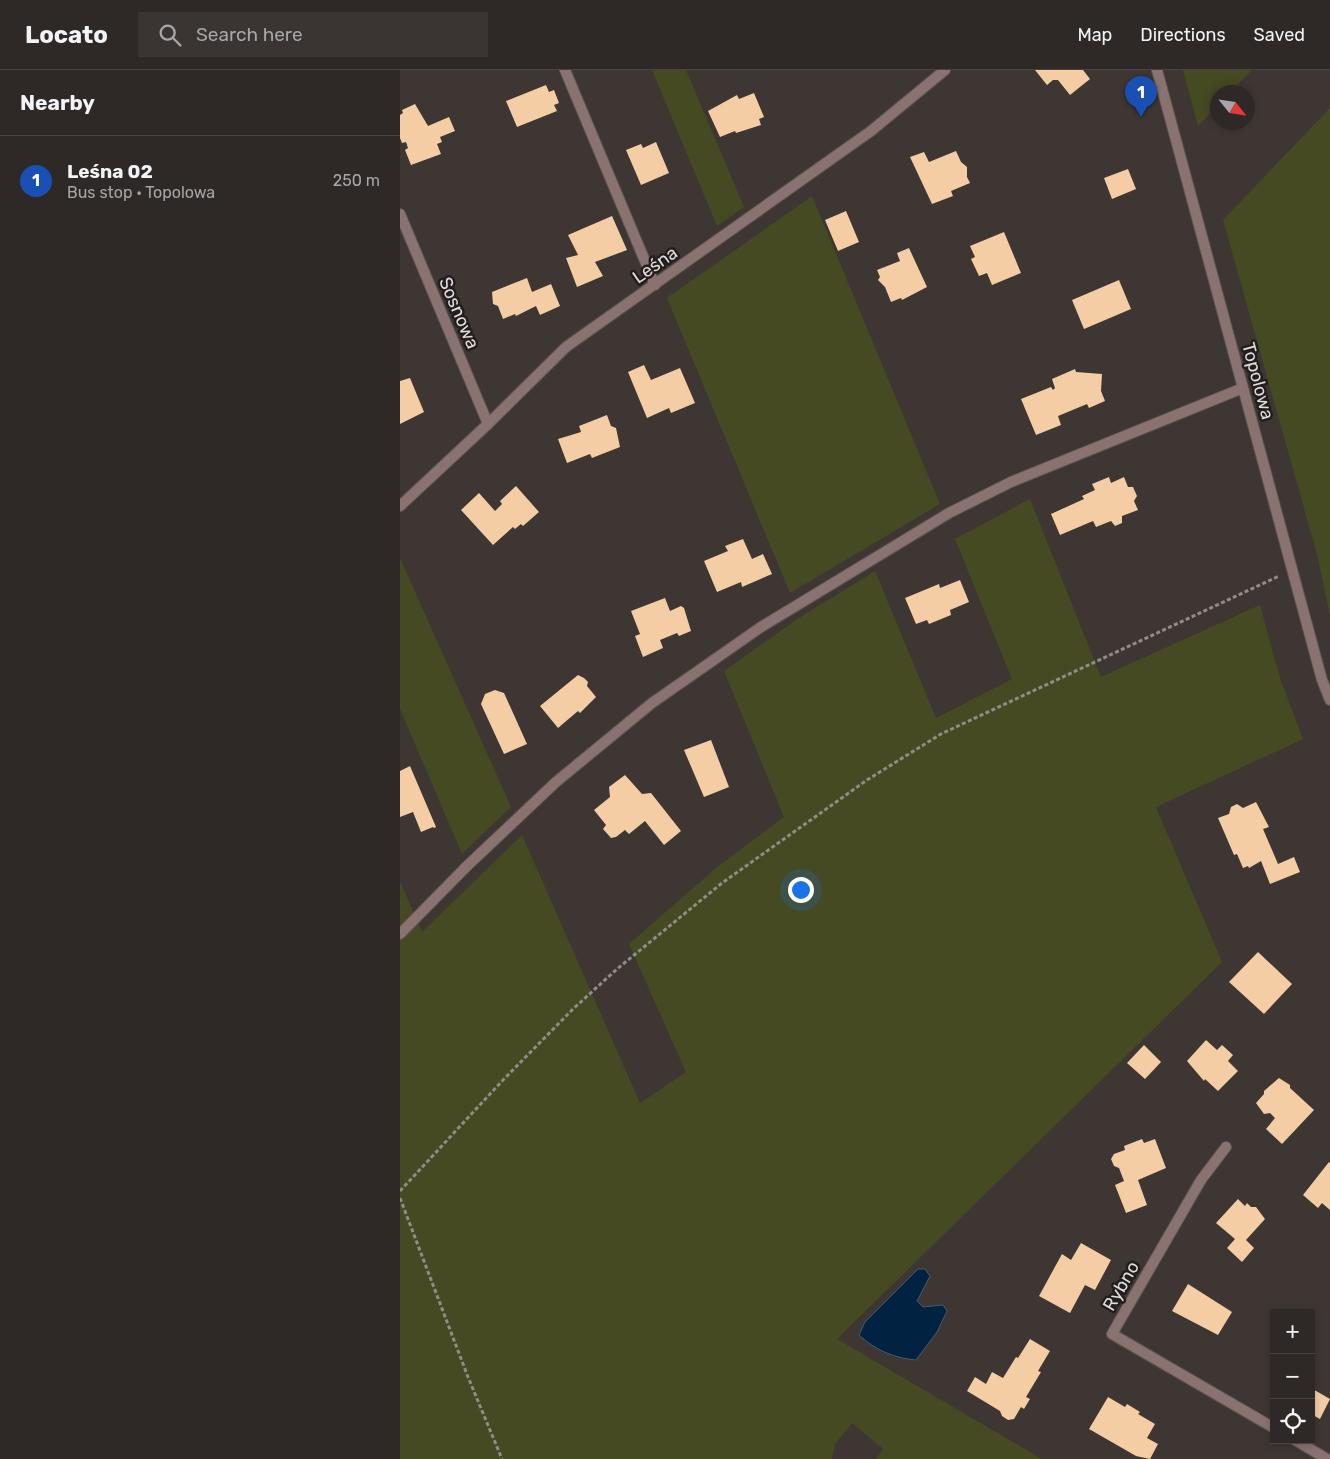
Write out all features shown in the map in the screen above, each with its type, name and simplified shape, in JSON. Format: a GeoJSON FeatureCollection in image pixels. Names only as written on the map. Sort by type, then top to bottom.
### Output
{"type":"FeatureCollection","features":[{"type":"Feature","properties":{"kind":"street"},"geometry":{"type":"LineString","coordinates":[[565,70],[654,285]]}},
{"type":"Feature","properties":{"kind":"street","name":"Leśna"},"geometry":{"type":"LineString","coordinates":[[400,506],[488,424],[566,347],[871,131],[944,70]]}},
{"type":"Feature","properties":{"kind":"street","name":"Topolowa"},"geometry":{"type":"LineString","coordinates":[[1157,70],[1322,680],[1330,700]]}},
{"type":"Feature","properties":{"kind":"street","name":"Sosnowa"},"geometry":{"type":"LineString","coordinates":[[400,214],[488,424]]}},
{"type":"Feature","properties":{"kind":"street"},"geometry":{"type":"LineString","coordinates":[[400,934],[467,866],[556,782],[652,703],[761,627],[932,523],[1002,486],[1243,388]]}},
{"type":"Feature","properties":{"kind":"street","name":"Rybno"},"geometry":{"type":"LineString","coordinates":[[1226,1146],[1201,1180],[1112,1334],[1270,1426]]}},
{"type":"Feature","properties":{"kind":"street"},"geometry":{"type":"LineString","coordinates":[[1302,1444],[1327,1459]]}},
{"type":"Feature","properties":{"kind":"path"},"geometry":{"type":"LineString","coordinates":[[400,1191],[502,1080],[573,1009],[617,969],[722,883],[867,780],[941,734],[1292,570]]}},
{"type":"Feature","properties":{"kind":"path"},"geometry":{"type":"LineString","coordinates":[[400,1198],[468,1377],[502,1459]]}},
{"type":"Feature","properties":{"kind":"green space"},"geometry":{"type":"Polygon","coordinates":[[[652,70],[686,70],[744,207],[717,226],[652,70]]]}},
{"type":"Feature","properties":{"kind":"green space"},"geometry":{"type":"Polygon","coordinates":[[[1183,70],[1252,70],[1237,85],[1210,85],[1210,113],[1198,126],[1183,70]]]}},
{"type":"Feature","properties":{"kind":"green space"},"geometry":{"type":"Polygon","coordinates":[[[1330,108],[1330,616],[1318,558],[1223,220],[1330,108]]]}},
{"type":"Feature","properties":{"kind":"green space"},"geometry":{"type":"Polygon","coordinates":[[[812,196],[940,504],[790,593],[667,298],[812,196]]]}},
{"type":"Feature","properties":{"kind":"green space"},"geometry":{"type":"Polygon","coordinates":[[[1030,499],[1101,677],[1260,605],[1280,678],[1303,739],[1156,807],[1222,962],[837,1339],[1042,1459],[876,1459],[883,1449],[852,1423],[835,1444],[832,1459],[400,1459],[400,881],[422,932],[522,835],[640,1103],[686,1072],[629,944],[716,868],[784,817],[724,671],[799,618],[875,571],[936,718],[1012,679],[955,539],[1030,499]]]}},
{"type":"Feature","properties":{"kind":"green space"},"geometry":{"type":"Polygon","coordinates":[[[400,558],[511,807],[462,854],[400,709],[400,558]]]}},
{"type":"Feature","properties":{"kind":"water"},"geometry":{"type":"Polygon","coordinates":[[[918,1269],[925,1269],[930,1276],[917,1301],[923,1307],[943,1305],[947,1311],[937,1332],[916,1360],[885,1352],[859,1335],[865,1322],[918,1269]]]}},
{"type":"Feature","properties":{"kind":"building"},"geometry":{"type":"Polygon","coordinates":[[[1035,70],[1083,70],[1090,79],[1070,95],[1058,80],[1053,80],[1047,85],[1035,70]]]}},
{"type":"Feature","properties":{"kind":"building"},"geometry":{"type":"Polygon","coordinates":[[[546,85],[549,92],[554,90],[559,103],[554,105],[557,111],[517,127],[506,101],[546,85]]]}},
{"type":"Feature","properties":{"kind":"building"},"geometry":{"type":"Polygon","coordinates":[[[754,93],[764,117],[759,119],[761,125],[736,133],[735,131],[720,137],[708,111],[737,95],[739,99],[754,93]]]}},
{"type":"Feature","properties":{"kind":"building"},"geometry":{"type":"Polygon","coordinates":[[[415,104],[428,126],[449,117],[455,131],[440,137],[442,142],[437,144],[441,154],[411,165],[405,150],[408,148],[406,142],[402,143],[400,138],[400,115],[403,113],[402,110],[415,104]]]}},
{"type":"Feature","properties":{"kind":"building"},"geometry":{"type":"Polygon","coordinates":[[[656,142],[669,173],[641,185],[626,150],[641,144],[643,148],[656,142]]]}},
{"type":"Feature","properties":{"kind":"building"},"geometry":{"type":"Polygon","coordinates":[[[956,151],[961,162],[967,167],[967,177],[970,183],[951,191],[953,196],[932,204],[910,157],[924,152],[929,162],[956,151]]]}},
{"type":"Feature","properties":{"kind":"building"},"geometry":{"type":"Polygon","coordinates":[[[1128,169],[1136,189],[1112,199],[1104,178],[1128,169]]]}},
{"type":"Feature","properties":{"kind":"building"},"geometry":{"type":"Polygon","coordinates":[[[846,211],[859,242],[838,251],[825,220],[846,211]]]}},
{"type":"Feature","properties":{"kind":"building"},"geometry":{"type":"Polygon","coordinates":[[[612,216],[627,250],[595,262],[603,276],[577,287],[566,258],[578,255],[568,235],[612,216]]]}},
{"type":"Feature","properties":{"kind":"building"},"geometry":{"type":"Polygon","coordinates":[[[1004,232],[1021,273],[992,285],[987,273],[979,276],[971,259],[975,257],[970,246],[1004,232]]]}},
{"type":"Feature","properties":{"kind":"building"},"geometry":{"type":"Polygon","coordinates":[[[909,248],[927,287],[902,300],[901,298],[891,302],[885,287],[878,280],[880,277],[877,270],[900,261],[897,253],[909,248]]]}},
{"type":"Feature","properties":{"kind":"building"},"geometry":{"type":"Polygon","coordinates":[[[527,278],[532,292],[551,284],[560,306],[540,315],[536,306],[516,316],[515,314],[503,319],[498,306],[493,304],[492,292],[527,278]]]}},
{"type":"Feature","properties":{"kind":"building"},"geometry":{"type":"Polygon","coordinates":[[[1119,280],[1131,309],[1084,329],[1072,300],[1119,280]]]}},
{"type":"Feature","properties":{"kind":"building"},"geometry":{"type":"Polygon","coordinates":[[[644,365],[651,380],[680,368],[695,403],[671,413],[669,408],[647,418],[628,372],[644,365]]]}},
{"type":"Feature","properties":{"kind":"building"},"geometry":{"type":"Polygon","coordinates":[[[1075,369],[1076,372],[1102,374],[1101,391],[1105,401],[1089,408],[1087,404],[1058,416],[1061,425],[1036,435],[1021,399],[1051,387],[1053,390],[1055,388],[1052,379],[1075,369]]]}},
{"type":"Feature","properties":{"kind":"building"},"geometry":{"type":"Polygon","coordinates":[[[410,378],[424,412],[400,424],[400,381],[410,378]]]}},
{"type":"Feature","properties":{"kind":"building"},"geometry":{"type":"Polygon","coordinates":[[[607,415],[611,426],[616,428],[620,447],[592,458],[590,454],[567,463],[558,439],[581,432],[579,426],[607,415]]]}},
{"type":"Feature","properties":{"kind":"building"},"geometry":{"type":"Polygon","coordinates":[[[1109,477],[1111,483],[1124,477],[1128,487],[1133,487],[1137,496],[1134,501],[1138,510],[1122,516],[1122,523],[1115,526],[1111,521],[1096,527],[1093,521],[1060,535],[1051,514],[1084,499],[1082,496],[1095,490],[1092,484],[1109,477]]]}},
{"type":"Feature","properties":{"kind":"building"},"geometry":{"type":"Polygon","coordinates":[[[516,486],[539,512],[523,526],[521,524],[515,529],[513,527],[493,545],[461,510],[479,493],[495,511],[502,504],[500,501],[516,486]]]}},
{"type":"Feature","properties":{"kind":"building"},"geometry":{"type":"Polygon","coordinates":[[[743,539],[752,559],[763,554],[772,574],[742,587],[741,582],[717,592],[704,561],[728,551],[725,546],[743,539]]]}},
{"type":"Feature","properties":{"kind":"building"},"geometry":{"type":"Polygon","coordinates":[[[960,580],[969,602],[950,610],[951,615],[929,624],[927,620],[916,624],[905,598],[939,584],[940,588],[960,580]]]}},
{"type":"Feature","properties":{"kind":"building"},"geometry":{"type":"Polygon","coordinates":[[[665,598],[670,611],[681,606],[684,608],[691,631],[679,636],[677,633],[660,640],[663,648],[643,657],[635,636],[640,634],[631,611],[665,598]]]}},
{"type":"Feature","properties":{"kind":"building"},"geometry":{"type":"Polygon","coordinates":[[[578,675],[588,682],[587,686],[596,697],[580,713],[578,711],[558,728],[540,706],[578,675]]]}},
{"type":"Feature","properties":{"kind":"building"},"geometry":{"type":"Polygon","coordinates":[[[495,690],[504,693],[527,744],[504,754],[481,704],[485,694],[495,690]]]}},
{"type":"Feature","properties":{"kind":"building"},"geometry":{"type":"Polygon","coordinates":[[[711,740],[729,787],[704,797],[684,750],[711,740]]]}},
{"type":"Feature","properties":{"kind":"building"},"geometry":{"type":"Polygon","coordinates":[[[410,766],[436,827],[421,832],[413,812],[400,817],[400,771],[410,766]]]}},
{"type":"Feature","properties":{"kind":"building"},"geometry":{"type":"Polygon","coordinates":[[[625,775],[642,794],[651,793],[681,831],[664,845],[645,821],[629,834],[625,830],[616,837],[611,838],[603,829],[606,825],[594,810],[610,797],[609,787],[625,775]]]}},
{"type":"Feature","properties":{"kind":"building"},"geometry":{"type":"Polygon","coordinates":[[[1256,802],[1269,827],[1263,829],[1278,864],[1294,857],[1300,872],[1270,884],[1261,861],[1249,868],[1248,866],[1243,868],[1237,854],[1234,855],[1218,818],[1229,814],[1231,807],[1237,804],[1243,808],[1256,802]]]}},
{"type":"Feature","properties":{"kind":"building"},"geometry":{"type":"Polygon","coordinates":[[[1258,952],[1292,984],[1264,1014],[1229,982],[1258,952]]]}},
{"type":"Feature","properties":{"kind":"building"},"geometry":{"type":"Polygon","coordinates":[[[1206,1040],[1217,1050],[1222,1045],[1233,1055],[1228,1061],[1238,1071],[1218,1091],[1205,1079],[1204,1081],[1187,1061],[1206,1040]]]}},
{"type":"Feature","properties":{"kind":"building"},"geometry":{"type":"Polygon","coordinates":[[[1144,1045],[1161,1062],[1145,1079],[1127,1063],[1144,1045]]]}},
{"type":"Feature","properties":{"kind":"building"},"geometry":{"type":"Polygon","coordinates":[[[1279,1078],[1290,1085],[1290,1088],[1314,1110],[1282,1144],[1266,1129],[1275,1118],[1270,1113],[1264,1114],[1256,1103],[1264,1094],[1264,1091],[1279,1078]]]}},
{"type":"Feature","properties":{"kind":"building"},"geometry":{"type":"Polygon","coordinates":[[[1142,1139],[1144,1143],[1155,1139],[1166,1168],[1138,1180],[1147,1205],[1126,1213],[1115,1185],[1124,1181],[1119,1168],[1114,1166],[1111,1159],[1114,1154],[1125,1150],[1124,1146],[1142,1139]]]}},
{"type":"Feature","properties":{"kind":"building"},"geometry":{"type":"Polygon","coordinates":[[[1329,1162],[1330,1210],[1322,1203],[1318,1208],[1303,1195],[1329,1162]]]}},
{"type":"Feature","properties":{"kind":"building"},"geometry":{"type":"Polygon","coordinates":[[[1238,1199],[1245,1206],[1247,1203],[1251,1207],[1256,1207],[1265,1219],[1246,1240],[1254,1248],[1242,1262],[1227,1248],[1235,1239],[1216,1223],[1238,1199]]]}},
{"type":"Feature","properties":{"kind":"building"},"geometry":{"type":"Polygon","coordinates":[[[1081,1243],[1111,1260],[1095,1290],[1085,1285],[1070,1313],[1039,1296],[1062,1254],[1071,1260],[1081,1243]]]}},
{"type":"Feature","properties":{"kind":"building"},"geometry":{"type":"Polygon","coordinates":[[[1188,1284],[1232,1312],[1218,1335],[1172,1311],[1188,1284]]]}},
{"type":"Feature","properties":{"kind":"building"},"geometry":{"type":"Polygon","coordinates":[[[1030,1339],[1050,1351],[1038,1371],[1041,1372],[1026,1397],[1030,1399],[1024,1409],[1021,1407],[1014,1419],[1008,1420],[1002,1416],[1000,1411],[967,1391],[975,1377],[986,1384],[992,1372],[1003,1378],[1030,1339]]]}},
{"type":"Feature","properties":{"kind":"building"},"geometry":{"type":"Polygon","coordinates":[[[1315,1390],[1330,1399],[1320,1419],[1315,1416],[1315,1390]]]}},
{"type":"Feature","properties":{"kind":"building"},"geometry":{"type":"Polygon","coordinates":[[[1108,1397],[1125,1407],[1127,1404],[1140,1412],[1138,1414],[1155,1424],[1147,1438],[1158,1444],[1150,1459],[1136,1456],[1089,1429],[1108,1397]]]}},
{"type":"Feature","properties":{"kind":"place","name":"Leśna 02"},"geometry":{"type":"Point","coordinates":[1141,117]}}]}
